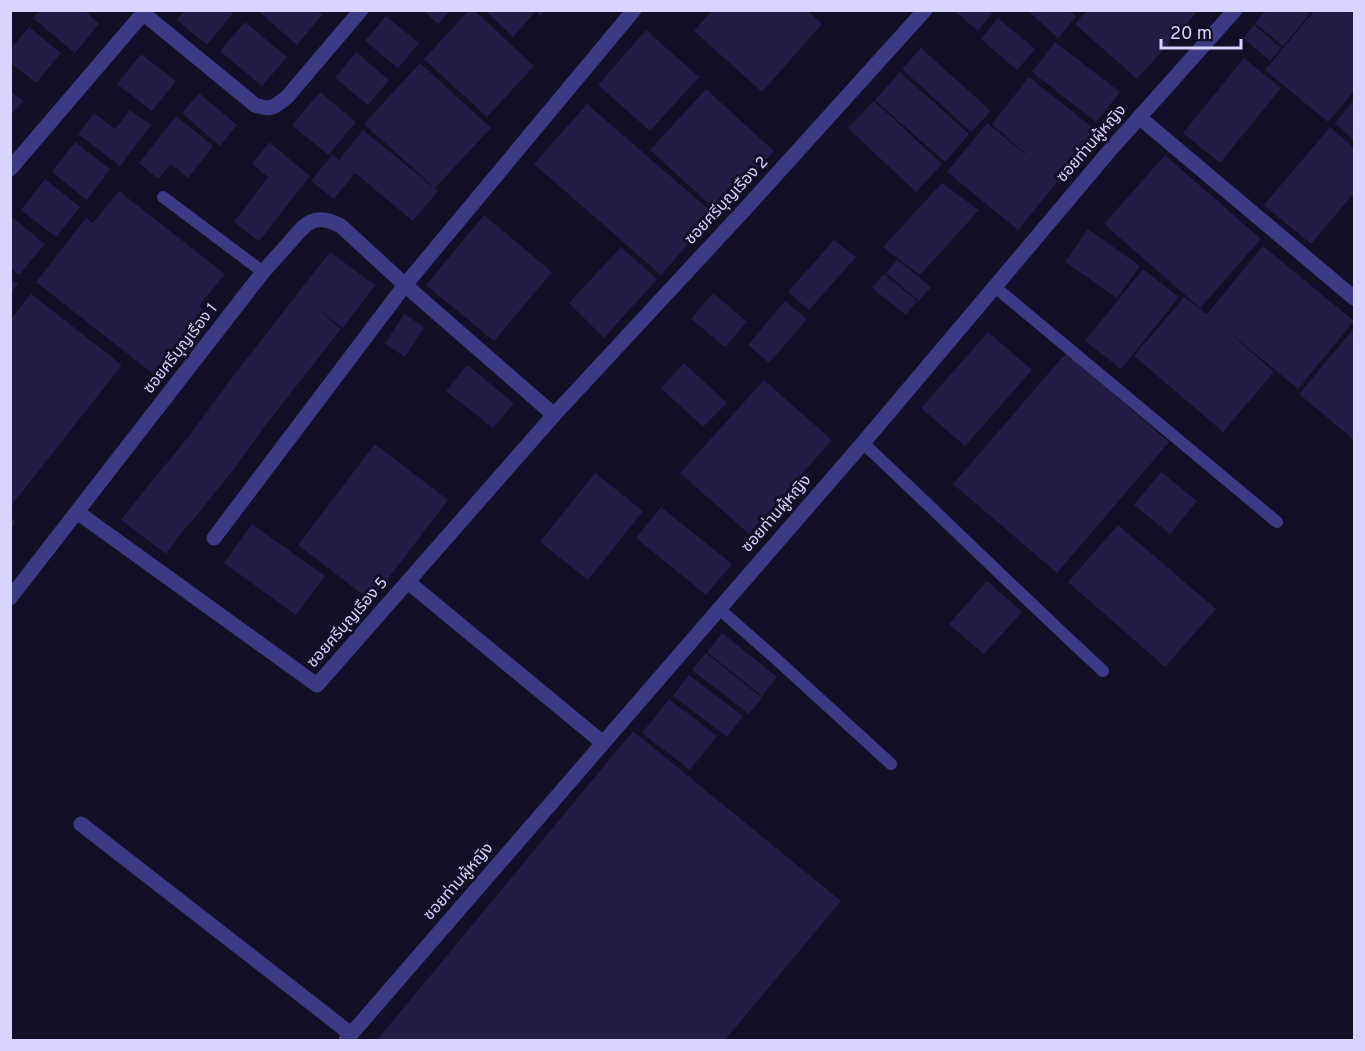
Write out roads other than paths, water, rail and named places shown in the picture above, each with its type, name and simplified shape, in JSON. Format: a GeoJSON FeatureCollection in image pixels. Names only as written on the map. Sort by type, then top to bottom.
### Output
{"type":"FeatureCollection","features":[{"type":"Feature","properties":{"kind":"street"},"geometry":{"type":"LineString","coordinates":[[10,169],[145,12],[255,105],[266,109],[277,105],[287,97],[361,10]]}},
{"type":"Feature","properties":{"kind":"street"},"geometry":{"type":"LineString","coordinates":[[214,538],[405,285],[633,10]]}},
{"type":"Feature","properties":{"kind":"street","name":"ซอยศรีบุญเรือง 2"},"geometry":{"type":"LineString","coordinates":[[554,415],[739,216],[925,10]]}},
{"type":"Feature","properties":{"kind":"street","name":"ซอยท่านผู้หญิง"},"geometry":{"type":"LineString","coordinates":[[348,1037],[862,443],[1139,117],[1235,10]]}},
{"type":"Feature","properties":{"kind":"street"},"geometry":{"type":"LineString","coordinates":[[1139,117],[1354,298]]}},
{"type":"Feature","properties":{"kind":"street","name":"ซอยศรีบุญเรือง 1"},"geometry":{"type":"LineString","coordinates":[[10,598],[263,272],[305,224],[316,220],[330,221],[341,226],[554,415]]}},
{"type":"Feature","properties":{"kind":"street","name":"ซอยศรีบุญเรือง 5"},"geometry":{"type":"LineString","coordinates":[[77,512],[317,686],[554,415]]}},
{"type":"Feature","properties":{"kind":"street"},"geometry":{"type":"LineString","coordinates":[[408,582],[603,743]]}},
{"type":"Feature","properties":{"kind":"street"},"geometry":{"type":"LineString","coordinates":[[81,824],[348,1037]]}},
{"type":"Feature","properties":{"kind":"lane"},"geometry":{"type":"LineString","coordinates":[[163,197],[263,272]]}},
{"type":"Feature","properties":{"kind":"lane"},"geometry":{"type":"LineString","coordinates":[[995,286],[1277,522]]}},
{"type":"Feature","properties":{"kind":"lane"},"geometry":{"type":"LineString","coordinates":[[862,443],[1103,671]]}},
{"type":"Feature","properties":{"kind":"lane"},"geometry":{"type":"LineString","coordinates":[[718,608],[891,764]]}}]}
